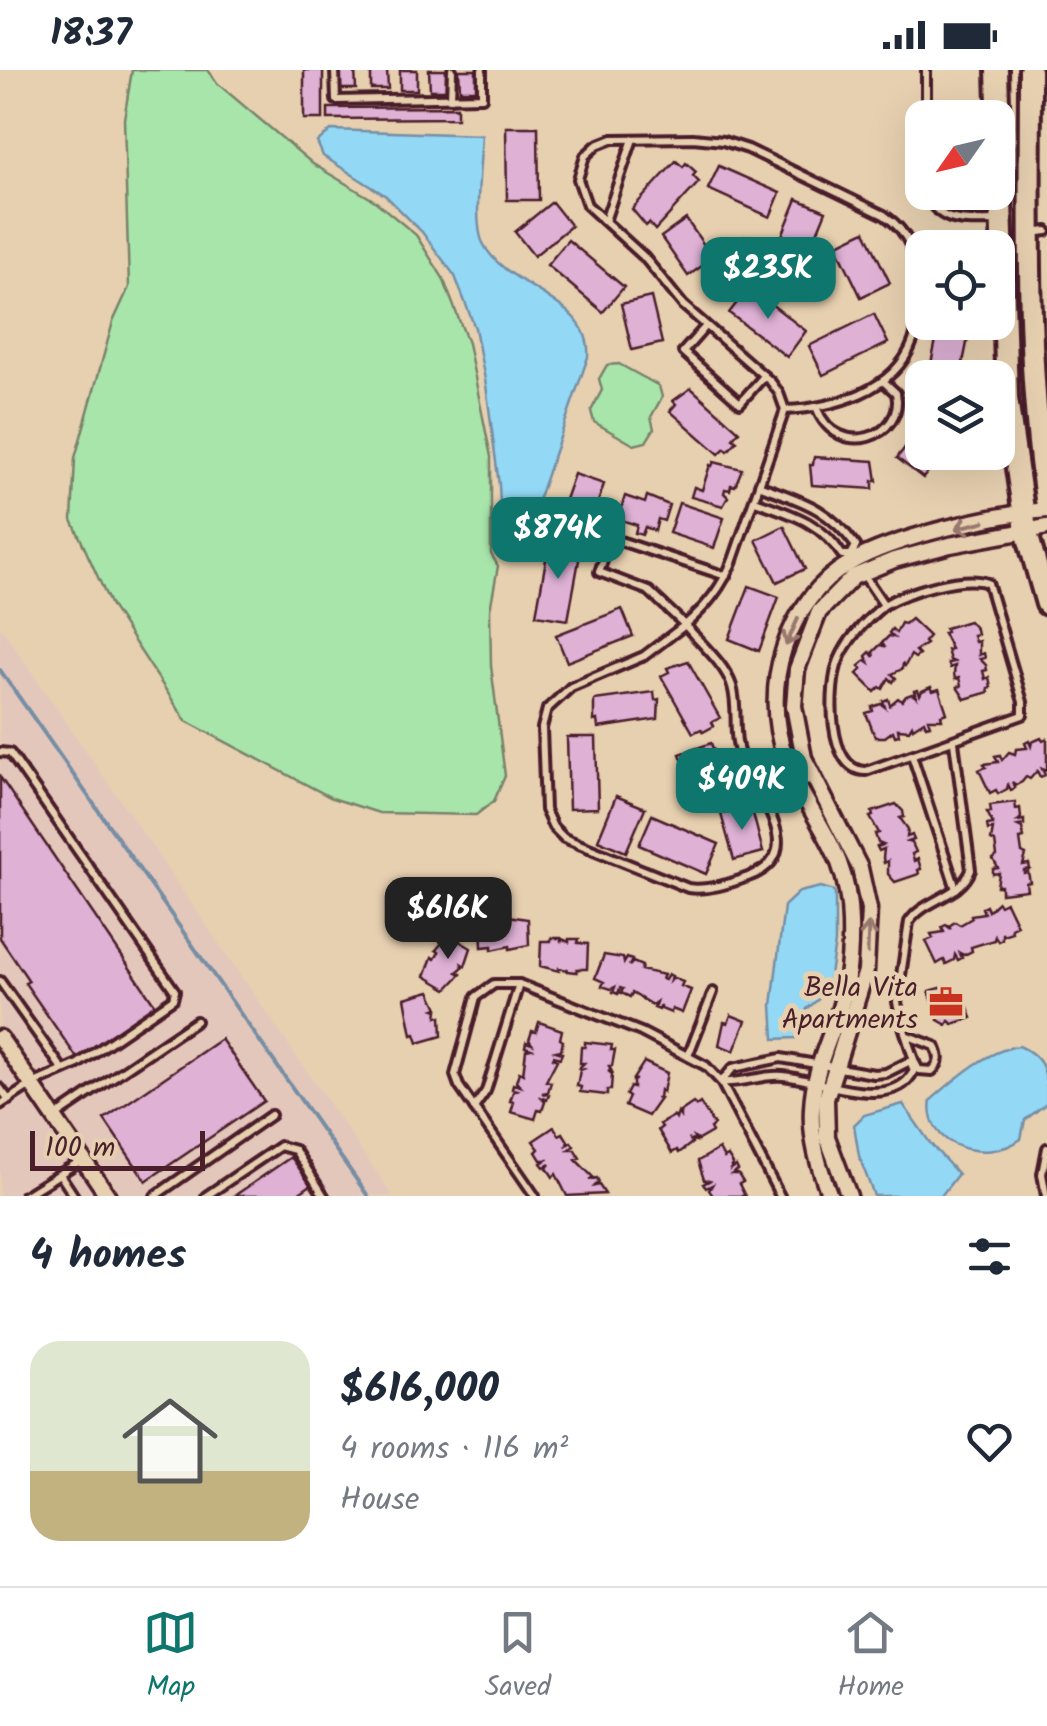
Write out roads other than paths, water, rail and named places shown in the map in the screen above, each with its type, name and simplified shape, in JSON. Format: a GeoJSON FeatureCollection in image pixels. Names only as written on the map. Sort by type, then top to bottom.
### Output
{"type":"FeatureCollection","features":[{"type":"Feature","properties":{"kind":"main road"},"geometry":{"type":"LineString","coordinates":[[996,70],[1007,399],[1047,604]]}},
{"type":"Feature","properties":{"kind":"main road"},"geometry":{"type":"LineString","coordinates":[[1030,70],[1038,232],[1034,396],[1047,508]]}},
{"type":"Feature","properties":{"kind":"main road"},"geometry":{"type":"LineString","coordinates":[[1000,221],[1037,206]]}},
{"type":"Feature","properties":{"kind":"main road"},"geometry":{"type":"LineString","coordinates":[[1000,221],[1038,232]]}},
{"type":"Feature","properties":{"kind":"street"},"geometry":{"type":"LineString","coordinates":[[830,1196],[815,1150],[812,1106],[866,971],[869,909],[860,868],[848,839],[805,782],[795,722],[798,668],[818,612],[842,587],[856,563],[950,545],[1032,523],[1047,508]]}},
{"type":"Feature","properties":{"kind":"street"},"geometry":{"type":"LineString","coordinates":[[0,1038],[108,1196]]}},
{"type":"Feature","properties":{"kind":"street"},"geometry":{"type":"LineString","coordinates":[[822,1084],[827,1138],[849,1196]]}},
{"type":"Feature","properties":{"kind":"lane"},"geometry":{"type":"LineString","coordinates":[[335,70],[336,100],[482,97],[482,70]]}},
{"type":"Feature","properties":{"kind":"lane"},"geometry":{"type":"LineString","coordinates":[[451,98],[452,70]]}},
{"type":"Feature","properties":{"kind":"lane"},"geometry":{"type":"LineString","coordinates":[[926,70],[926,100]]}},
{"type":"Feature","properties":{"kind":"lane"},"geometry":{"type":"LineString","coordinates":[[726,576],[611,538],[599,572],[650,591],[685,625],[731,684],[737,746],[778,837],[776,856],[752,876],[704,889],[688,888],[564,838],[545,810],[542,728],[547,709],[570,687],[644,656],[685,625],[713,598],[726,576],[756,501],[785,410],[780,393],[764,376],[706,326],[663,283],[644,257],[592,211],[580,193],[580,167],[588,152],[601,142],[693,138],[723,141],[839,191],[894,222],[915,255],[918,318],[910,349],[883,380],[841,402],[785,410]]}},
{"type":"Feature","properties":{"kind":"lane"},"geometry":{"type":"LineString","coordinates":[[605,221],[633,139]]}},
{"type":"Feature","properties":{"kind":"lane"},"geometry":{"type":"LineString","coordinates":[[938,210],[948,219],[1000,221]]}},
{"type":"Feature","properties":{"kind":"lane"},"geometry":{"type":"LineString","coordinates":[[706,326],[683,352],[740,403],[764,376]]}},
{"type":"Feature","properties":{"kind":"lane"},"geometry":{"type":"LineString","coordinates":[[817,408],[827,429],[843,438],[873,435],[890,422],[897,408],[896,393],[883,380]]}},
{"type":"Feature","properties":{"kind":"lane"},"geometry":{"type":"LineString","coordinates":[[761,486],[830,516],[856,546],[856,563]]}},
{"type":"Feature","properties":{"kind":"lane"},"geometry":{"type":"LineString","coordinates":[[756,501],[814,524],[826,533],[842,555],[856,563],[884,605]]}},
{"type":"Feature","properties":{"kind":"lane"},"geometry":{"type":"LineString","coordinates":[[978,580],[988,582],[992,589],[1024,712],[1017,720],[954,742],[858,771],[845,760],[832,718],[833,680],[844,648],[862,624],[884,605],[920,590],[978,580]]}},
{"type":"Feature","properties":{"kind":"lane"},"geometry":{"type":"LineString","coordinates":[[721,1082],[782,1076],[868,1092],[888,1090],[909,1080],[913,1064],[897,1002],[909,922],[968,878],[972,860],[954,742]]}},
{"type":"Feature","properties":{"kind":"lane"},"geometry":{"type":"LineString","coordinates":[[0,752],[10,752],[175,991],[172,999],[78,1064],[32,1084],[0,1106]]}},
{"type":"Feature","properties":{"kind":"lane"},"geometry":{"type":"LineString","coordinates":[[912,756],[956,888]]}},
{"type":"Feature","properties":{"kind":"lane"},"geometry":{"type":"LineString","coordinates":[[764,802],[805,782]]}},
{"type":"Feature","properties":{"kind":"lane"},"geometry":{"type":"LineString","coordinates":[[0,981],[64,1070]]}},
{"type":"Feature","properties":{"kind":"lane"},"geometry":{"type":"LineString","coordinates":[[536,1196],[455,1075],[476,998],[481,991],[502,982],[518,984],[641,1032],[706,1066],[721,1082],[780,1196]]}},
{"type":"Feature","properties":{"kind":"lane"},"geometry":{"type":"LineString","coordinates":[[474,1108],[486,1092],[518,984]]}},
{"type":"Feature","properties":{"kind":"lane"},"geometry":{"type":"LineString","coordinates":[[688,1056],[714,992]]}},
{"type":"Feature","properties":{"kind":"lane"},"geometry":{"type":"LineString","coordinates":[[55,1117],[196,1021]]}},
{"type":"Feature","properties":{"kind":"lane"},"geometry":{"type":"LineString","coordinates":[[721,1082],[733,1068],[781,1058],[874,1074],[886,1073],[904,1062],[925,1073],[932,1071],[940,1056],[935,1046],[908,1036]]}},
{"type":"Feature","properties":{"kind":"lane"},"geometry":{"type":"LineString","coordinates":[[0,1088],[9,1100]]}},
{"type":"Feature","properties":{"kind":"lane"},"geometry":{"type":"LineString","coordinates":[[155,1196],[271,1115]]}},
{"type":"Feature","properties":{"kind":"lane"},"geometry":{"type":"LineString","coordinates":[[206,1196],[280,1146],[295,1150],[324,1196]]}},
{"type":"Feature","properties":{"kind":"lane"},"geometry":{"type":"LineString","coordinates":[[1046,1196],[1042,1174],[1047,1148]]}},
{"type":"Feature","properties":{"kind":"lane"},"geometry":{"type":"LineString","coordinates":[[24,1196],[83,1160]]}},
{"type":"Feature","properties":{"kind":"lane"},"geometry":{"type":"LineString","coordinates":[[60,1176],[74,1196]]}},
{"type":"Feature","properties":{"kind":"water"},"geometry":{"type":"Polygon","coordinates":[[[331,130],[482,135],[478,207],[483,243],[510,272],[563,308],[586,337],[588,357],[526,535],[511,549],[502,541],[499,485],[475,328],[455,276],[422,232],[386,196],[323,156],[317,142],[331,130]]]}},
{"type":"Feature","properties":{"kind":"water"},"geometry":{"type":"Polygon","coordinates":[[[821,887],[835,895],[835,943],[829,981],[822,996],[807,1009],[796,1038],[774,1039],[772,1005],[784,906],[799,892],[821,887]]]}},
{"type":"Feature","properties":{"kind":"water"},"geometry":{"type":"Polygon","coordinates":[[[1019,1046],[1040,1062],[1047,1093],[1047,1103],[1025,1120],[1021,1139],[992,1150],[961,1147],[947,1140],[931,1116],[931,1100],[983,1059],[1019,1046]]]}},
{"type":"Feature","properties":{"kind":"water"},"geometry":{"type":"Polygon","coordinates":[[[903,1104],[958,1174],[941,1196],[874,1196],[859,1156],[854,1125],[864,1115],[903,1104]]]}},
{"type":"Feature","properties":{"kind":"waterway"},"geometry":{"type":"LineString","coordinates":[[0,670],[368,1196]]}},
{"type":"Feature","properties":{"kind":"place","name":"Bella Vita Apartments"},"geometry":{"type":"Point","coordinates":[946,1002]}}]}
